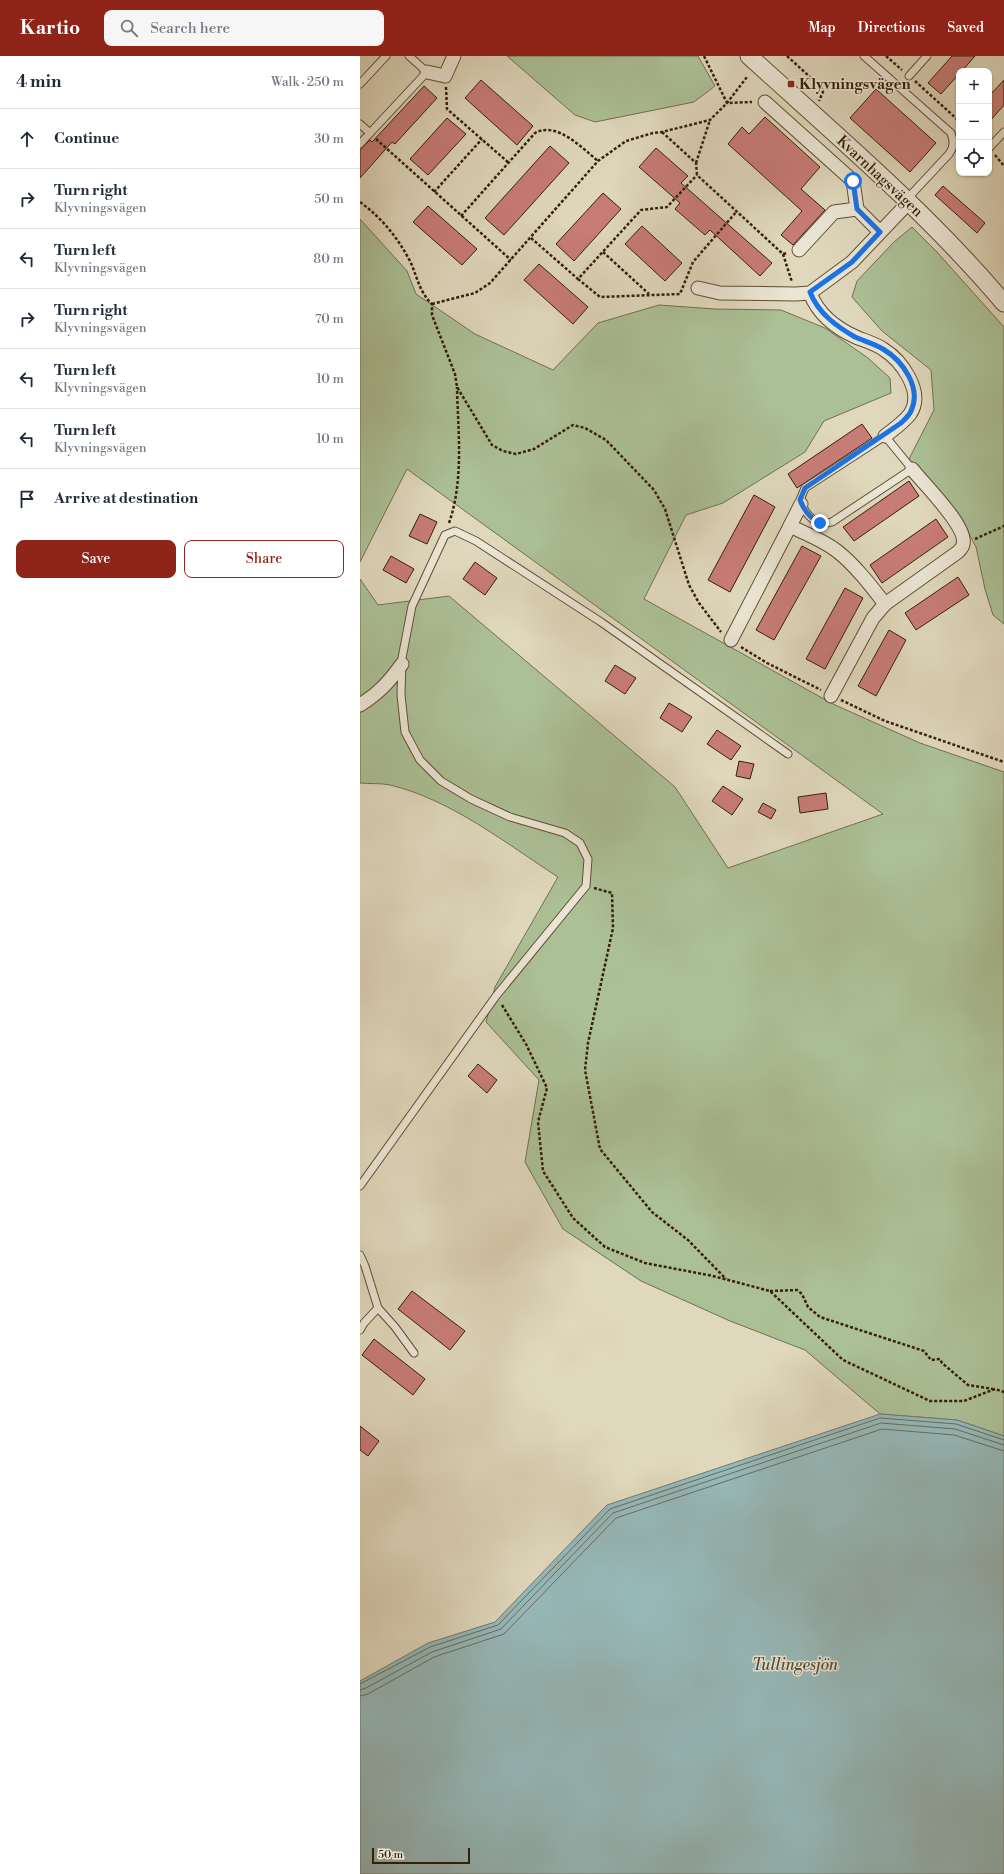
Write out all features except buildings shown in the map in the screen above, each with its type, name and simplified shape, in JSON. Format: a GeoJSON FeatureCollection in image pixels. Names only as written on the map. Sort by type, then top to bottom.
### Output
{"type":"FeatureCollection","features":[{"type":"Feature","properties":{"kind":"street"},"geometry":{"type":"LineString","coordinates":[[427,72],[445,76],[454,56]]}},
{"type":"Feature","properties":{"kind":"street","name":"Kvarnhagsvägen"},"geometry":{"type":"LineString","coordinates":[[749,56],[908,201],[959,252],[1004,303]]}},
{"type":"Feature","properties":{"kind":"street"},"geometry":{"type":"LineString","coordinates":[[765,102],[853,181],[857,209],[880,232]]}},
{"type":"Feature","properties":{"kind":"street"},"geometry":{"type":"LineString","coordinates":[[698,288],[720,293],[796,294],[810,292],[852,262],[908,201]]}},
{"type":"Feature","properties":{"kind":"street"},"geometry":{"type":"LineString","coordinates":[[799,250],[834,212],[857,209]]}},
{"type":"Feature","properties":{"kind":"street"},"geometry":{"type":"LineString","coordinates":[[810,292],[814,303],[822,314],[855,337],[883,349],[901,364],[910,379],[914,398],[911,412],[901,423],[885,436]]}},
{"type":"Feature","properties":{"kind":"street"},"geometry":{"type":"LineString","coordinates":[[831,696],[873,618],[885,604],[958,552],[963,544],[963,536],[947,508],[912,469]]}},
{"type":"Feature","properties":{"kind":"street"},"geometry":{"type":"LineString","coordinates":[[731,640],[801,504]]}},
{"type":"Feature","properties":{"kind":"street"},"geometry":{"type":"LineString","coordinates":[[790,526],[824,542],[838,551],[868,583],[885,604]]}},
{"type":"Feature","properties":{"kind":"street"},"geometry":{"type":"LineString","coordinates":[[360,705],[374,696],[389,682],[402,664]]}},
{"type":"Feature","properties":{"kind":"lane"},"geometry":{"type":"LineString","coordinates":[[360,84],[386,56]]}},
{"type":"Feature","properties":{"kind":"lane"},"geometry":{"type":"LineString","coordinates":[[360,144],[427,72],[409,56]]}},
{"type":"Feature","properties":{"kind":"lane"},"geometry":{"type":"LineString","coordinates":[[864,56],[951,133],[954,140],[956,149],[908,201]]}},
{"type":"Feature","properties":{"kind":"lane"},"geometry":{"type":"LineString","coordinates":[[909,76],[927,56]]}},
{"type":"Feature","properties":{"kind":"lane"},"geometry":{"type":"LineString","coordinates":[[360,124],[370,133]]}},
{"type":"Feature","properties":{"kind":"lane"},"geometry":{"type":"LineString","coordinates":[[992,145],[1004,132]]}},
{"type":"Feature","properties":{"kind":"lane"},"geometry":{"type":"LineString","coordinates":[[885,436],[912,469],[832,522],[820,523],[814,520],[801,504],[800,500],[805,488],[885,436]]}},
{"type":"Feature","properties":{"kind":"lane"},"geometry":{"type":"LineString","coordinates":[[360,1186],[496,996],[586,886],[588,859],[580,843],[565,833],[510,817],[471,799],[441,781],[420,760],[405,732],[401,695],[402,664],[412,606],[444,535],[455,531],[476,541],[601,622],[788,754]]}},
{"type":"Feature","properties":{"kind":"lane"},"geometry":{"type":"LineString","coordinates":[[360,1255],[366,1266],[378,1308],[395,1327],[414,1354]]}},
{"type":"Feature","properties":{"kind":"lane"},"geometry":{"type":"LineString","coordinates":[[360,1330],[364,1322],[378,1308]]}},
{"type":"Feature","properties":{"kind":"path"},"geometry":{"type":"LineString","coordinates":[[704,56],[727,103]]}},
{"type":"Feature","properties":{"kind":"path"},"geometry":{"type":"LineString","coordinates":[[787,56],[820,86],[823,92],[821,99],[815,106]]}},
{"type":"Feature","properties":{"kind":"path"},"geometry":{"type":"LineString","coordinates":[[886,56],[956,118]]}},
{"type":"Feature","properties":{"kind":"path"},"geometry":{"type":"LineString","coordinates":[[445,76],[447,109],[509,162]]}},
{"type":"Feature","properties":{"kind":"path"},"geometry":{"type":"LineString","coordinates":[[747,77],[727,103],[710,120],[696,163],[697,175],[783,254],[796,294]]}},
{"type":"Feature","properties":{"kind":"path"},"geometry":{"type":"LineString","coordinates":[[727,103],[765,102]]}},
{"type":"Feature","properties":{"kind":"path"},"geometry":{"type":"LineString","coordinates":[[432,304],[475,293],[490,283],[598,161],[626,141],[652,133],[662,132],[710,120]]}},
{"type":"Feature","properties":{"kind":"path"},"geometry":{"type":"LineString","coordinates":[[461,216],[535,133],[547,129],[557,132],[567,137],[598,161]]}},
{"type":"Feature","properties":{"kind":"path"},"geometry":{"type":"LineString","coordinates":[[662,132],[696,163]]}},
{"type":"Feature","properties":{"kind":"path"},"geometry":{"type":"LineString","coordinates":[[370,133],[511,260]]}},
{"type":"Feature","properties":{"kind":"path"},"geometry":{"type":"LineString","coordinates":[[434,192],[482,139]]}},
{"type":"Feature","properties":{"kind":"path"},"geometry":{"type":"LineString","coordinates":[[992,152],[1004,166]]}},
{"type":"Feature","properties":{"kind":"path"},"geometry":{"type":"LineString","coordinates":[[578,279],[641,210],[667,207],[697,175]]}},
{"type":"Feature","properties":{"kind":"path"},"geometry":{"type":"LineString","coordinates":[[360,202],[385,224],[396,237],[411,264],[425,298],[432,304],[432,315],[455,374],[457,387],[460,467],[452,515],[444,535]]}},
{"type":"Feature","properties":{"kind":"path"},"geometry":{"type":"LineString","coordinates":[[531,238],[600,297],[680,294],[693,262],[737,211]]}},
{"type":"Feature","properties":{"kind":"path"},"geometry":{"type":"LineString","coordinates":[[783,254],[799,250]]}},
{"type":"Feature","properties":{"kind":"path"},"geometry":{"type":"LineString","coordinates":[[603,252],[650,295]]}},
{"type":"Feature","properties":{"kind":"path"},"geometry":{"type":"LineString","coordinates":[[457,387],[492,445],[503,451],[516,454],[534,449],[573,425],[585,428],[606,440],[654,490],[665,509],[689,585],[710,619],[731,640],[767,663],[831,696],[885,721],[1004,762]]}},
{"type":"Feature","properties":{"kind":"path"},"geometry":{"type":"LineString","coordinates":[[963,544],[1004,526]]}},
{"type":"Feature","properties":{"kind":"path"},"geometry":{"type":"LineString","coordinates":[[586,886],[612,893],[612,928],[602,983],[588,1043],[585,1070],[600,1149],[652,1212],[688,1240],[726,1280]]}},
{"type":"Feature","properties":{"kind":"path"},"geometry":{"type":"LineString","coordinates":[[496,996],[526,1044],[547,1088],[538,1122],[543,1171],[573,1218],[604,1247],[645,1263],[770,1291],[796,1290],[802,1294],[808,1307],[820,1317],[924,1351],[931,1360],[940,1359],[942,1363],[968,1385],[995,1389],[1004,1392]]}},
{"type":"Feature","properties":{"kind":"path"},"geometry":{"type":"LineString","coordinates":[[770,1291],[843,1360],[930,1401],[964,1401],[995,1389]]}},
{"type":"Feature","properties":{"kind":"green space"},"geometry":{"type":"Polygon","coordinates":[[[507,56],[698,56],[715,86],[694,102],[595,122],[575,115],[507,56]]]}},
{"type":"Feature","properties":{"kind":"green space"},"geometry":{"type":"Polygon","coordinates":[[[360,219],[407,271],[416,294],[475,334],[553,370],[598,323],[659,305],[715,309],[781,310],[825,328],[868,358],[890,378],[891,393],[824,421],[805,452],[723,503],[686,515],[644,599],[833,704],[920,743],[1004,772],[1004,1436],[957,1420],[880,1414],[805,1350],[730,1321],[641,1281],[563,1229],[525,1162],[539,1080],[486,1022],[495,987],[558,877],[477,824],[434,801],[390,785],[360,783],[360,579],[378,605],[449,596],[675,787],[728,868],[883,814],[407,469],[360,562],[360,219]]]}},
{"type":"Feature","properties":{"kind":"green space"},"geometry":{"type":"Polygon","coordinates":[[[912,227],[936,251],[1004,327],[1004,624],[993,615],[985,589],[976,547],[962,521],[909,459],[934,410],[931,370],[882,331],[852,297],[857,281],[894,242],[912,227]]]}},
{"type":"Feature","properties":{"kind":"water","name":"Tullingesjön"},"geometry":{"type":"Polygon","coordinates":[[[880,1414],[957,1420],[1004,1436],[1004,1874],[360,1874],[360,1681],[428,1643],[495,1622],[607,1505],[880,1414]]]}},
{"type":"Feature","properties":{"kind":"place","name":"Klyvningsvägen"},"geometry":{"type":"Point","coordinates":[791,84]}},
{"type":"Feature","properties":{"kind":"route"},"geometry":{"type":"LineString","coordinates":[[820,523],[808,515],[803,508],[800,500],[805,488],[885,436],[901,423],[911,412],[914,398],[910,379],[901,364],[883,349],[855,337],[822,314],[814,303],[810,292],[852,262],[880,232],[857,209],[853,181]]}}]}
